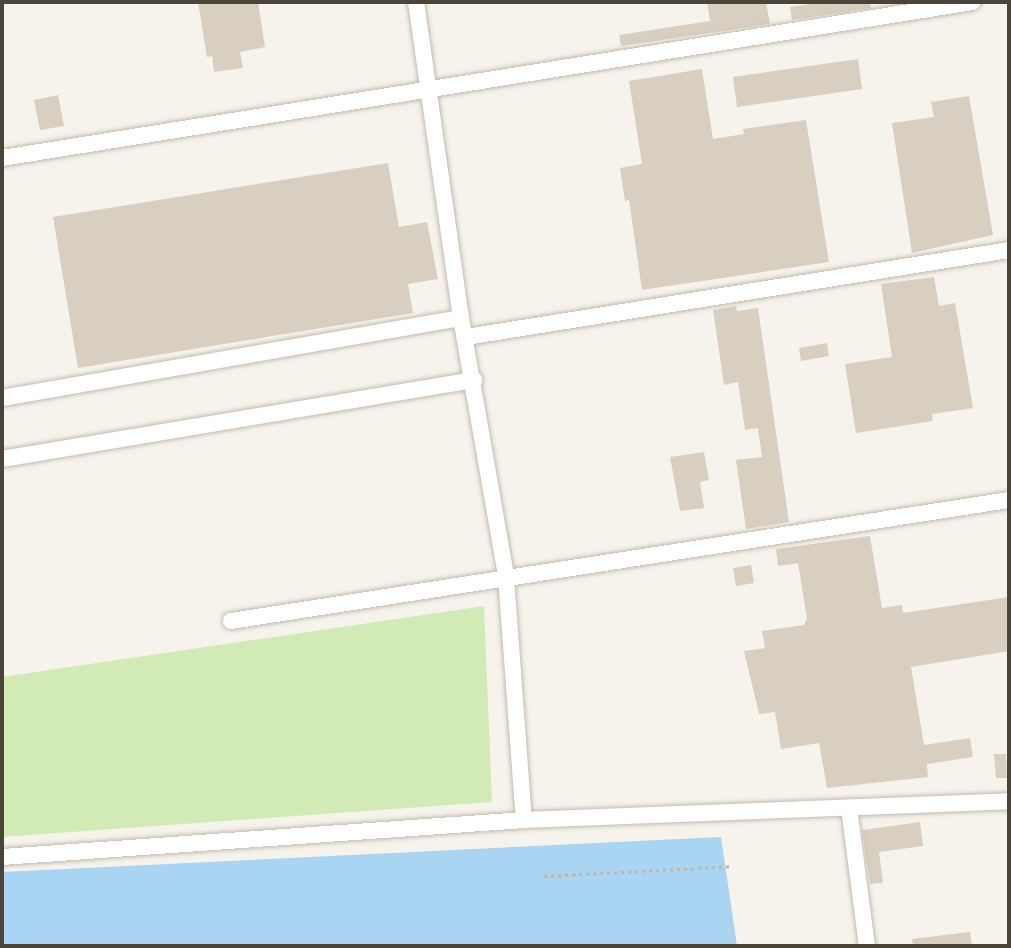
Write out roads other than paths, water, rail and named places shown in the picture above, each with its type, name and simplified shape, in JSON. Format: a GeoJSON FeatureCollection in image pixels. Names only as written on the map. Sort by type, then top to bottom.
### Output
{"type":"FeatureCollection","features":[{"type":"Feature","properties":{"kind":"street"},"geometry":{"type":"LineString","coordinates":[[416,2],[461,318],[474,380],[506,577],[524,820]]}},
{"type":"Feature","properties":{"kind":"street"},"geometry":{"type":"LineString","coordinates":[[2,158],[973,2]]}},
{"type":"Feature","properties":{"kind":"street"},"geometry":{"type":"LineString","coordinates":[[466,337],[1009,250]]}},
{"type":"Feature","properties":{"kind":"street"},"geometry":{"type":"LineString","coordinates":[[2,398],[461,318]]}},
{"type":"Feature","properties":{"kind":"street"},"geometry":{"type":"LineString","coordinates":[[2,459],[474,380]]}},
{"type":"Feature","properties":{"kind":"street"},"geometry":{"type":"LineString","coordinates":[[231,621],[1009,500]]}},
{"type":"Feature","properties":{"kind":"street"},"geometry":{"type":"LineString","coordinates":[[2,857],[524,820],[1009,802]]}},
{"type":"Feature","properties":{"kind":"street"},"geometry":{"type":"LineString","coordinates":[[849,808],[867,946]]}},
{"type":"Feature","properties":{"kind":"water"},"geometry":{"type":"Polygon","coordinates":[[[721,837],[737,946],[2,946],[2,872],[721,837]]]}}]}
